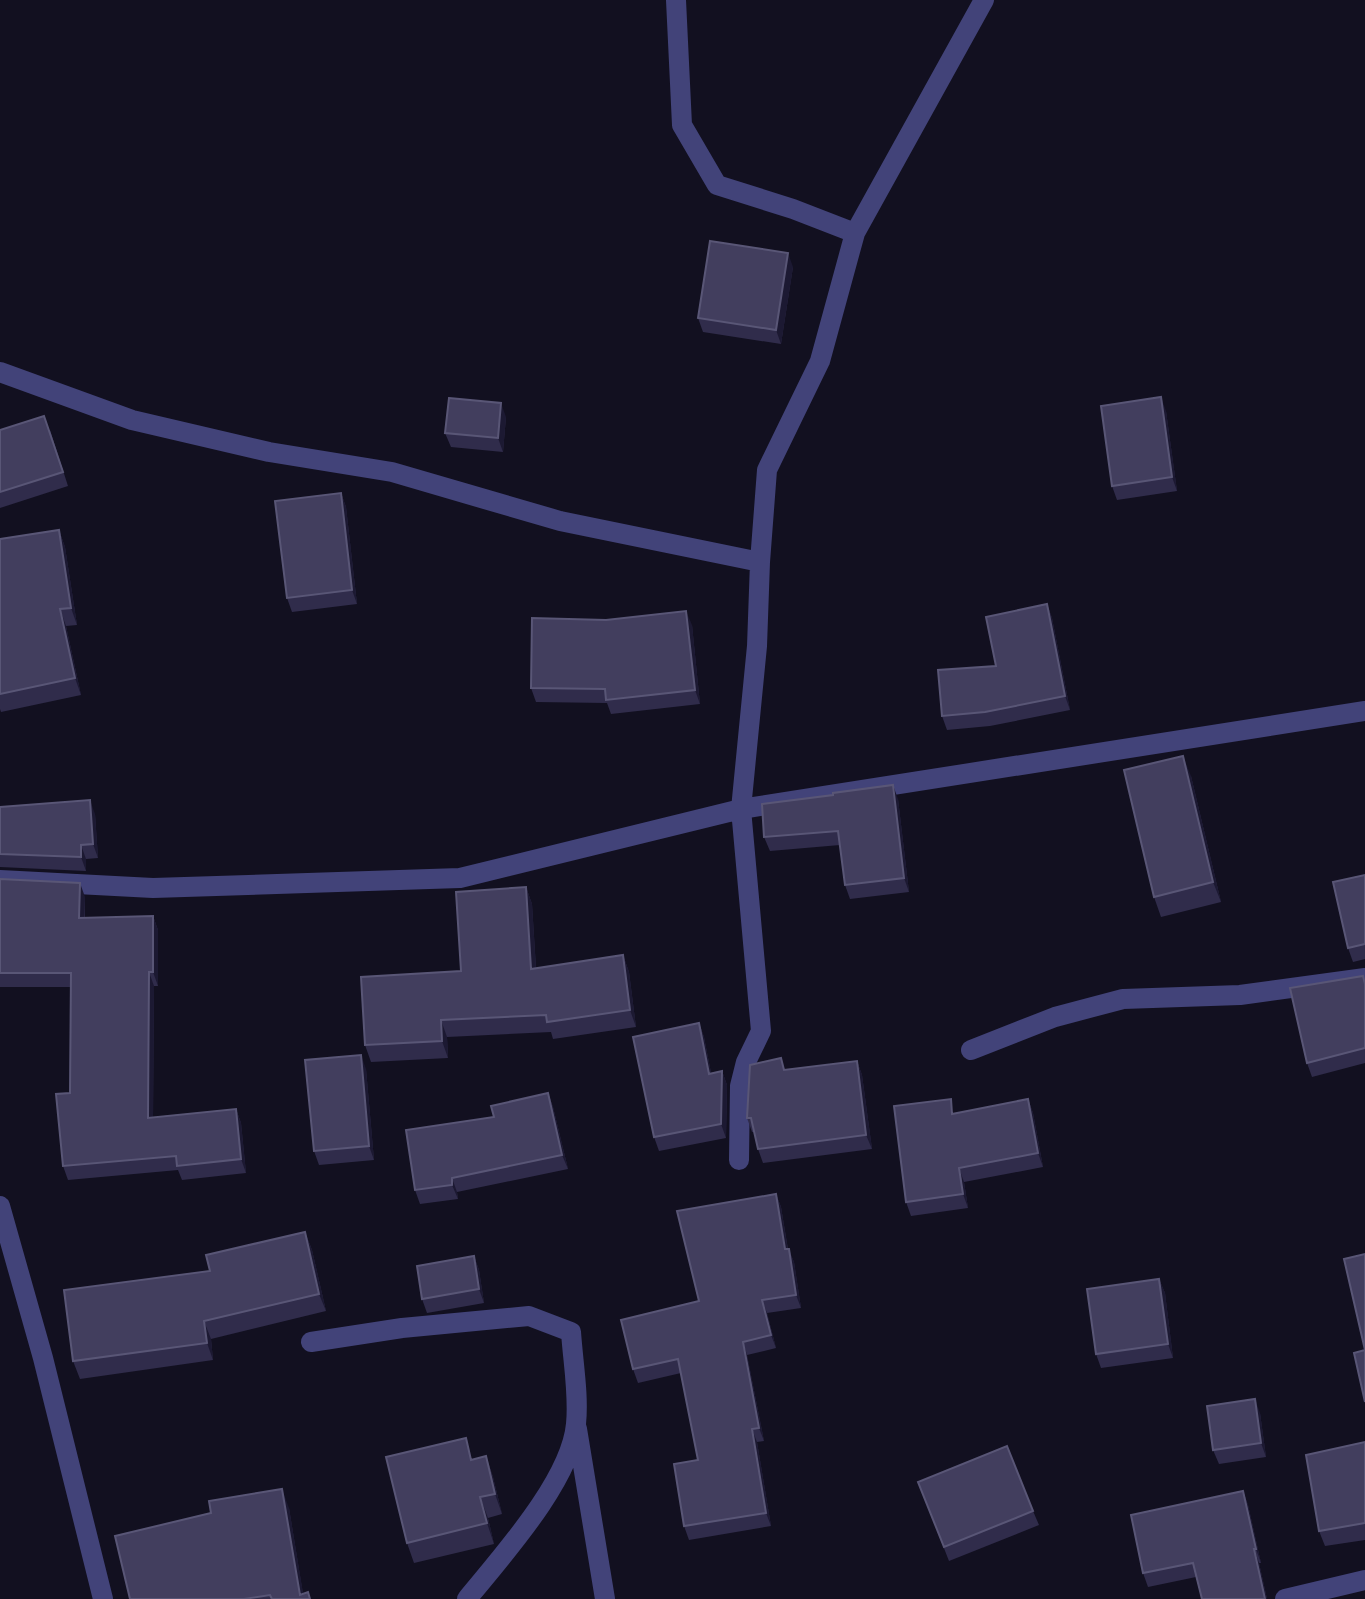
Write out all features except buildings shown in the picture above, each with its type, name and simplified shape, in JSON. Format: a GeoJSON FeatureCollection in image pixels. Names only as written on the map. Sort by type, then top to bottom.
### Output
{"type":"FeatureCollection","features":[{"type":"Feature","properties":{"kind":"street"},"geometry":{"type":"LineString","coordinates":[[676,0],[682,125],[717,185],[855,233]]}},
{"type":"Feature","properties":{"kind":"street"},"geometry":{"type":"LineString","coordinates":[[739,1160],[740,1086],[746,1062],[761,1031],[741,809],[757,646],[767,470],[820,361],[855,233],[984,0]]}},
{"type":"Feature","properties":{"kind":"street"},"geometry":{"type":"LineString","coordinates":[[0,372],[132,420],[269,452],[392,472],[560,521],[760,562]]}},
{"type":"Feature","properties":{"kind":"street"},"geometry":{"type":"LineString","coordinates":[[0,880],[153,888],[460,878],[741,809],[1365,711]]}},
{"type":"Feature","properties":{"kind":"street"},"geometry":{"type":"LineString","coordinates":[[971,1050],[1055,1017],[1123,999],[1240,995],[1365,978]]}},
{"type":"Feature","properties":{"kind":"street"},"geometry":{"type":"LineString","coordinates":[[0,1206],[43,1358],[103,1599]]}},
{"type":"Feature","properties":{"kind":"street"},"geometry":{"type":"LineString","coordinates":[[311,1342],[402,1328],[529,1316],[571,1332],[576,1425],[605,1599]]}},
{"type":"Feature","properties":{"kind":"street"},"geometry":{"type":"LineString","coordinates":[[467,1599],[516,1540],[562,1471],[576,1425]]}},
{"type":"Feature","properties":{"kind":"street"},"geometry":{"type":"LineString","coordinates":[[1285,1599],[1365,1580]]}}]}
